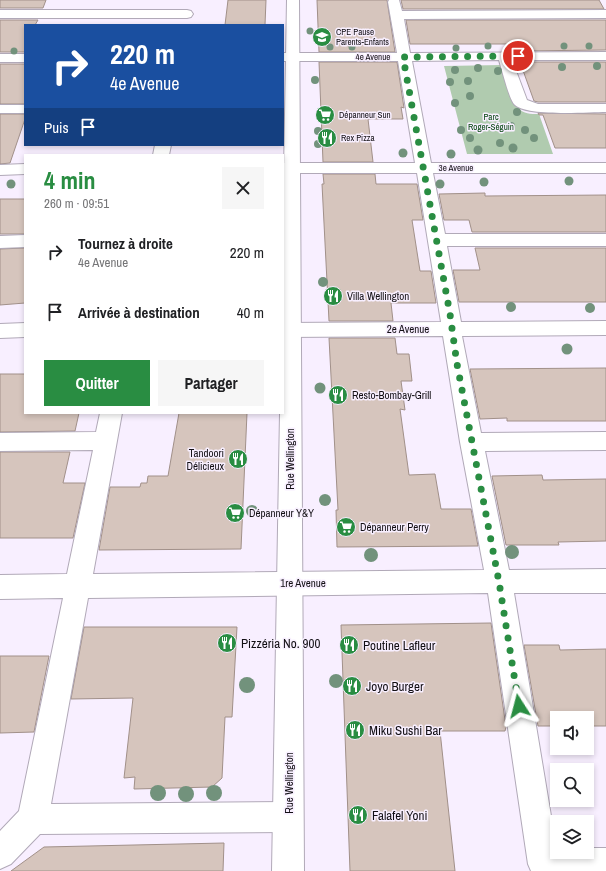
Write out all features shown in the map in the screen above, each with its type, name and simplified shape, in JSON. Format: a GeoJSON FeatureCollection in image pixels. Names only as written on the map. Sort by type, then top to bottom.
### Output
{"type":"FeatureCollection","features":[{"type":"Feature","properties":{"kind":"street"},"geometry":{"type":"LineString","coordinates":[[0,14],[186,19],[190,0]]}},
{"type":"Feature","properties":{"kind":"street","name":"Rue Wellington"},"geometry":{"type":"LineString","coordinates":[[288,871],[290,583],[287,330],[288,57],[293,0]]}},
{"type":"Feature","properties":{"kind":"street"},"geometry":{"type":"LineString","coordinates":[[394,0],[403,57],[425,168],[471,442],[499,582],[544,864],[572,868],[606,864]]}},
{"type":"Feature","properties":{"kind":"street"},"geometry":{"type":"LineString","coordinates":[[397,15],[606,14]]}},
{"type":"Feature","properties":{"kind":"street"},"geometry":{"type":"LineString","coordinates":[[504,56],[520,102],[523,105],[538,108],[606,108]]}},
{"type":"Feature","properties":{"kind":"street","name":"4e Avenue"},"geometry":{"type":"LineString","coordinates":[[288,57],[606,56]]}},
{"type":"Feature","properties":{"kind":"street"},"geometry":{"type":"LineString","coordinates":[[0,58],[24,58]]}},
{"type":"Feature","properties":{"kind":"street"},"geometry":{"type":"LineString","coordinates":[[0,109],[24,109]]}},
{"type":"Feature","properties":{"kind":"street","name":"3e Avenue"},"geometry":{"type":"LineString","coordinates":[[288,168],[606,168]]}},
{"type":"Feature","properties":{"kind":"street"},"geometry":{"type":"LineString","coordinates":[[0,170],[24,169]]}},
{"type":"Feature","properties":{"kind":"street"},"geometry":{"type":"LineString","coordinates":[[436,240],[606,240]]}},
{"type":"Feature","properties":{"kind":"street"},"geometry":{"type":"LineString","coordinates":[[0,242],[24,241]]}},
{"type":"Feature","properties":{"kind":"street","name":"2e Avenue"},"geometry":{"type":"LineString","coordinates":[[287,330],[606,328]]}},
{"type":"Feature","properties":{"kind":"street"},"geometry":{"type":"LineString","coordinates":[[0,330],[24,330]]}},
{"type":"Feature","properties":{"kind":"street"},"geometry":{"type":"LineString","coordinates":[[0,853],[33,819],[110,414]]}},
{"type":"Feature","properties":{"kind":"street"},"geometry":{"type":"LineString","coordinates":[[0,442],[105,441]]}},
{"type":"Feature","properties":{"kind":"street"},"geometry":{"type":"LineString","coordinates":[[471,442],[606,441]]}},
{"type":"Feature","properties":{"kind":"street","name":"1re Avenue"},"geometry":{"type":"LineString","coordinates":[[0,587],[606,581]]}},
{"type":"Feature","properties":{"kind":"street"},"geometry":{"type":"LineString","coordinates":[[33,819],[288,817]]}},
{"type":"Feature","properties":{"kind":"green space","name":"Parc Roger-Séguin"},"geometry":{"type":"Polygon","coordinates":[[[502,65],[518,108],[527,113],[539,114],[553,154],[467,154],[444,66],[502,65]]]}},
{"type":"Feature","properties":{"kind":"building"},"geometry":{"type":"Polygon","coordinates":[[[0,0],[46,0],[43,8],[0,8],[0,0]]]}},
{"type":"Feature","properties":{"kind":"building"},"geometry":{"type":"Polygon","coordinates":[[[228,0],[266,0],[265,24],[225,24],[228,0]]]}},
{"type":"Feature","properties":{"kind":"building"},"geometry":{"type":"Polygon","coordinates":[[[317,0],[387,0],[395,52],[319,52],[317,0]]]}},
{"type":"Feature","properties":{"kind":"building"},"geometry":{"type":"Polygon","coordinates":[[[401,0],[599,0],[604,9],[403,9],[401,0]]]}},
{"type":"Feature","properties":{"kind":"building"},"geometry":{"type":"Polygon","coordinates":[[[0,20],[38,20],[36,24],[24,24],[24,52],[0,52],[0,20]]]}},
{"type":"Feature","properties":{"kind":"building"},"geometry":{"type":"Polygon","coordinates":[[[406,20],[606,20],[606,50],[517,51],[514,44],[410,44],[406,20]]]}},
{"type":"Feature","properties":{"kind":"building"},"geometry":{"type":"Polygon","coordinates":[[[319,62],[397,62],[404,108],[401,107],[403,119],[368,119],[373,162],[323,162],[319,62]]]}},
{"type":"Feature","properties":{"kind":"building"},"geometry":{"type":"Polygon","coordinates":[[[520,62],[606,62],[606,102],[534,101],[520,62]]]}},
{"type":"Feature","properties":{"kind":"building"},"geometry":{"type":"Polygon","coordinates":[[[0,64],[24,64],[24,104],[0,104],[0,64]]]}},
{"type":"Feature","properties":{"kind":"building"},"geometry":{"type":"Polygon","coordinates":[[[538,113],[606,114],[606,148],[555,148],[543,115],[539,115],[538,113]]]}},
{"type":"Feature","properties":{"kind":"building"},"geometry":{"type":"Polygon","coordinates":[[[0,114],[24,114],[24,122],[10,163],[0,164],[0,114]]]}},
{"type":"Feature","properties":{"kind":"building"},"geometry":{"type":"Polygon","coordinates":[[[323,174],[375,174],[376,184],[417,184],[423,220],[412,220],[420,271],[431,271],[436,303],[391,303],[393,321],[329,321],[322,184],[324,184],[323,174]]]}},
{"type":"Feature","properties":{"kind":"building"},"geometry":{"type":"Polygon","coordinates":[[[485,193],[485,196],[606,195],[606,232],[472,232],[469,220],[444,220],[439,194],[485,193]]]}},
{"type":"Feature","properties":{"kind":"building"},"geometry":{"type":"Polygon","coordinates":[[[0,199],[24,199],[24,234],[0,234],[0,199]]]}},
{"type":"Feature","properties":{"kind":"building"},"geometry":{"type":"Polygon","coordinates":[[[24,248],[24,303],[0,305],[0,249],[24,248]]]}},
{"type":"Feature","properties":{"kind":"building"},"geometry":{"type":"Polygon","coordinates":[[[475,248],[606,248],[606,302],[459,302],[453,270],[480,270],[475,248]]]}},
{"type":"Feature","properties":{"kind":"building"},"geometry":{"type":"Polygon","coordinates":[[[329,338],[395,338],[397,354],[409,354],[412,381],[401,381],[405,410],[400,409],[409,475],[435,474],[441,509],[471,509],[478,546],[337,547],[336,510],[338,510],[329,338]]]}},
{"type":"Feature","properties":{"kind":"building"},"geometry":{"type":"Polygon","coordinates":[[[606,368],[606,421],[507,421],[507,418],[480,419],[470,369],[606,368]]]}},
{"type":"Feature","properties":{"kind":"building"},"geometry":{"type":"Polygon","coordinates":[[[0,374],[24,374],[24,414],[79,414],[75,431],[0,432],[0,374]]]}},
{"type":"Feature","properties":{"kind":"building"},"geometry":{"type":"Polygon","coordinates":[[[179,414],[247,414],[241,549],[99,550],[110,487],[140,487],[141,483],[147,483],[148,476],[168,476],[179,414]]]}},
{"type":"Feature","properties":{"kind":"building"},"geometry":{"type":"Polygon","coordinates":[[[0,452],[70,452],[63,483],[85,483],[73,538],[0,538],[0,452]]]}},
{"type":"Feature","properties":{"kind":"building"},"geometry":{"type":"Polygon","coordinates":[[[542,475],[543,480],[606,479],[606,541],[558,542],[559,545],[506,545],[492,476],[542,475]]]}},
{"type":"Feature","properties":{"kind":"building"},"geometry":{"type":"Polygon","coordinates":[[[491,623],[506,727],[505,731],[440,731],[455,871],[350,871],[341,625],[491,623]]]}},
{"type":"Feature","properties":{"kind":"building"},"geometry":{"type":"Polygon","coordinates":[[[84,627],[237,627],[232,717],[225,717],[222,778],[212,787],[134,789],[135,777],[124,778],[133,698],[71,699],[84,627]]]}},
{"type":"Feature","properties":{"kind":"building"},"geometry":{"type":"Polygon","coordinates":[[[524,645],[559,645],[560,650],[606,649],[606,726],[594,726],[594,711],[550,711],[550,726],[538,726],[524,645]]]}},
{"type":"Feature","properties":{"kind":"building"},"geometry":{"type":"Polygon","coordinates":[[[0,656],[49,656],[34,732],[0,733],[0,656]]]}},
{"type":"Feature","properties":{"kind":"building"},"geometry":{"type":"Polygon","coordinates":[[[224,843],[223,871],[11,871],[44,847],[224,843]]]}},
{"type":"Feature","properties":{"kind":"place","name":"CPE Pause Parents-Enfants"},"geometry":{"type":"Point","coordinates":[322,37]}},
{"type":"Feature","properties":{"kind":"place","name":"Dépanneur Sun"},"geometry":{"type":"Point","coordinates":[325,115]}},
{"type":"Feature","properties":{"kind":"place","name":"Rex Pizza"},"geometry":{"type":"Point","coordinates":[327,138]}},
{"type":"Feature","properties":{"kind":"place","name":"Villa Wellington"},"geometry":{"type":"Point","coordinates":[333,296]}},
{"type":"Feature","properties":{"kind":"place","name":"Resto-Bombay-Grill"},"geometry":{"type":"Point","coordinates":[338,395]}},
{"type":"Feature","properties":{"kind":"place","name":"Tandoori Délicieux"},"geometry":{"type":"Point","coordinates":[238,459]}},
{"type":"Feature","properties":{"kind":"place","name":"Dépanneur Y&Y"},"geometry":{"type":"Point","coordinates":[235,513]}},
{"type":"Feature","properties":{"kind":"place","name":"Dépanneur Perry"},"geometry":{"type":"Point","coordinates":[346,527]}},
{"type":"Feature","properties":{"kind":"place","name":"Pizzéria No. 900"},"geometry":{"type":"Point","coordinates":[227,643]}},
{"type":"Feature","properties":{"kind":"place","name":"Poutine Lafleur"},"geometry":{"type":"Point","coordinates":[349,645]}},
{"type":"Feature","properties":{"kind":"place","name":"Joyo Burger"},"geometry":{"type":"Point","coordinates":[352,686]}},
{"type":"Feature","properties":{"kind":"place","name":"Miku Sushi Bar"},"geometry":{"type":"Point","coordinates":[355,730]}},
{"type":"Feature","properties":{"kind":"place","name":"Falafel Yoni"},"geometry":{"type":"Point","coordinates":[358,815]}},
{"type":"Feature","properties":{"kind":"route"},"geometry":{"type":"LineString","coordinates":[[518,56],[403,57],[425,168],[436,240],[450,314],[454,348],[471,442],[499,582],[519,706]]}}]}
